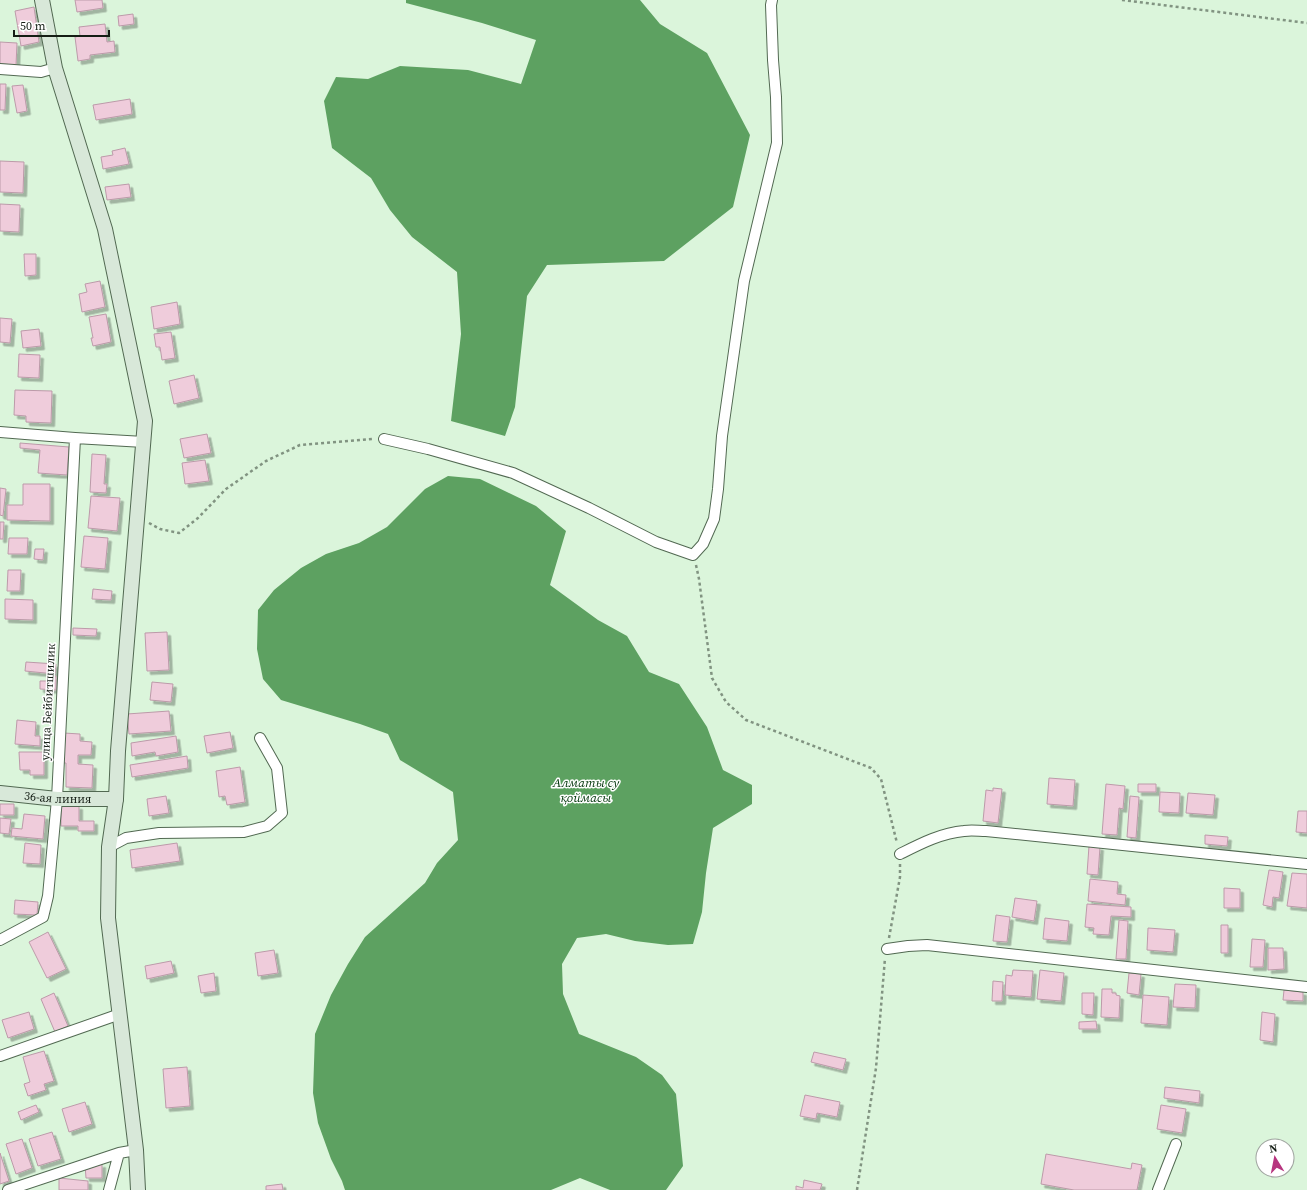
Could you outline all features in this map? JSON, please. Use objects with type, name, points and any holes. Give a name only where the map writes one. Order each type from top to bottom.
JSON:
[{"type":"street","points":[[42,0],[55,68],[105,229],[145,421],[118,751],[116,798],[109,847],[108,918],[136,1150],[138,1190]]},
{"type":"street","points":[[384,438],[513,473],[589,508],[656,542],[693,555],[703,544],[714,519],[722,436],[744,281],[777,142],[772,0]]},
{"type":"street","points":[[0,69],[41,72],[55,68]]},
{"type":"street","points":[[0,432],[144,442]]},
{"type":"street","name":"улица Бейбитшилик","points":[[0,940],[43,917],[48,896],[57,798],[75,438]]},
{"type":"street","points":[[109,847],[126,838],[159,833],[244,832],[267,826],[282,813],[277,768],[260,738]]},
{"type":"street","name":"36-ая линия","points":[[0,793],[57,798],[116,798]]},
{"type":"street","points":[[900,854],[920,843],[941,836],[964,831],[986,831],[1307,864]]},
{"type":"street","points":[[886,949],[927,945],[1307,987]]},
{"type":"street","points":[[0,1056],[120,1014]]},
{"type":"street","points":[[1158,1190],[1176,1144]]},
{"type":"street","points":[[8,1190],[119,1152],[136,1150]]},
{"type":"street","points":[[109,1190],[119,1152]]},
{"type":"path","points":[[1122,0],[1307,23]]},
{"type":"path","points":[[138,516],[160,529],[179,533],[198,518],[226,489],[266,461],[300,444],[384,438]]},
{"type":"path","points":[[699,579],[712,678],[726,702],[746,720],[871,768],[881,779],[883,785],[900,854],[900,877],[886,949],[876,1068],[857,1190]]},
{"type":"water","points":[[406,0],[640,0],[660,24],[707,53],[750,135],[733,207],[664,261],[547,265],[527,296],[515,407],[505,436],[451,421],[461,334],[457,272],[412,237],[390,210],[371,178],[332,148],[324,101],[336,77],[368,79],[400,66],[468,70],[521,84],[536,40],[482,23],[406,3]]},
{"type":"water","name":"Алматы су қоймасы","points":[[448,476],[480,479],[536,506],[566,531],[550,585],[598,620],[627,636],[649,672],[679,684],[707,727],[723,770],[752,785],[752,804],[713,828],[702,912],[693,944],[668,945],[635,941],[606,934],[577,938],[562,964],[563,994],[579,1034],[636,1057],[662,1075],[676,1094],[683,1166],[666,1190],[610,1190],[580,1178],[551,1190],[345,1190],[331,1159],[318,1123],[313,1093],[315,1034],[331,995],[365,937],[425,883],[437,863],[458,840],[453,792],[400,760],[388,734],[281,700],[263,679],[257,649],[258,610],[274,590],[301,568],[326,554],[359,543],[387,527],[425,489]]},
{"type":"building","points":[[75,0],[102,0],[103,8],[77,12]]},
{"type":"building","points":[[34,7],[39,42],[21,46],[15,11]]},
{"type":"building","points":[[133,14],[134,24],[119,26],[118,16]]},
{"type":"building","points":[[105,24],[107,42],[114,41],[115,52],[90,55],[90,59],[78,61],[75,37],[80,36],[79,27]]},
{"type":"building","points":[[0,42],[17,43],[16,65],[0,64]]},
{"type":"building","points":[[0,84],[6,84],[5,110],[0,110]]},
{"type":"building","points":[[23,85],[27,111],[17,113],[12,86]]},
{"type":"building","points":[[130,99],[132,114],[96,120],[93,105]]},
{"type":"building","points":[[125,148],[129,164],[103,169],[101,157],[113,155],[112,151]]},
{"type":"building","points":[[0,161],[24,162],[23,193],[0,192]]},
{"type":"building","points":[[129,184],[131,197],[107,200],[105,187]]},
{"type":"building","points":[[0,204],[20,205],[19,232],[0,231]]},
{"type":"building","points":[[24,254],[36,254],[36,275],[25,276]]},
{"type":"building","points":[[100,281],[105,307],[82,312],[79,294],[87,292],[85,284]]},
{"type":"building","points":[[177,302],[180,324],[154,329],[151,307]]},
{"type":"building","points":[[106,314],[111,342],[93,346],[89,317]]},
{"type":"building","points":[[0,318],[12,319],[10,343],[0,342]]},
{"type":"building","points":[[39,329],[41,346],[23,348],[21,331]]},
{"type":"building","points":[[171,332],[175,358],[162,360],[160,347],[156,347],[154,334]]},
{"type":"building","points":[[19,354],[40,355],[39,378],[18,377]]},
{"type":"building","points":[[194,375],[199,398],[174,404],[169,381]]},
{"type":"building","points":[[15,390],[52,391],[51,423],[26,422],[26,416],[14,415]]},
{"type":"building","points":[[207,434],[211,453],[184,458],[180,439]]},
{"type":"building","points":[[20,443],[69,447],[67,475],[38,473],[40,450],[20,448]]},
{"type":"building","points":[[92,454],[106,455],[104,484],[107,484],[106,493],[90,492]]},
{"type":"building","points":[[205,460],[209,481],[185,484],[182,463]]},
{"type":"building","points":[[23,484],[50,484],[50,521],[7,520],[7,505],[23,505]]},
{"type":"building","points":[[0,488],[6,489],[3,516],[0,515]]},
{"type":"building","points":[[91,496],[120,498],[117,531],[88,528]]},
{"type":"building","points":[[0,522],[4,522],[3,539],[0,539]]},
{"type":"building","points":[[84,536],[108,538],[105,569],[81,567]]},
{"type":"building","points":[[9,538],[28,538],[27,554],[8,554]]},
{"type":"building","points":[[35,549],[44,549],[43,560],[34,559]]},
{"type":"building","points":[[8,570],[21,570],[20,591],[7,591]]},
{"type":"building","points":[[93,589],[112,591],[111,600],[92,599]]},
{"type":"building","points":[[5,599],[33,600],[33,620],[5,619]]},
{"type":"building","points":[[73,628],[97,629],[96,636],[73,635]]},
{"type":"building","points":[[167,632],[169,670],[147,671],[145,633]]},
{"type":"building","points":[[26,662],[56,664],[55,674],[25,671]]},
{"type":"building","points":[[47,676],[56,676],[56,690],[40,689],[40,681],[47,681]]},
{"type":"building","points":[[152,682],[173,684],[171,702],[150,700]]},
{"type":"building","points":[[169,711],[171,731],[129,734],[127,714]]},
{"type":"building","points":[[17,720],[36,722],[35,736],[40,736],[40,746],[15,744]]},
{"type":"building","points":[[230,732],[233,748],[207,753],[204,736]]},
{"type":"building","points":[[64,733],[80,734],[80,741],[92,742],[91,755],[78,755],[78,764],[93,765],[92,788],[66,787],[66,763],[63,763]]},
{"type":"building","points":[[176,736],[178,752],[156,756],[155,752],[132,756],[131,743]]},
{"type":"building","points":[[19,752],[44,752],[44,775],[30,775],[30,770],[20,770]]},
{"type":"building","points":[[187,756],[188,768],[132,777],[130,765]]},
{"type":"building","points":[[240,767],[245,802],[227,805],[225,796],[219,797],[216,771]]},
{"type":"building","points":[[1049,778],[1075,780],[1073,806],[1047,804]]},
{"type":"building","points":[[1106,784],[1125,786],[1123,809],[1119,808],[1117,835],[1102,834]]},
{"type":"building","points":[[1138,784],[1156,784],[1156,792],[1138,792]]},
{"type":"building","points":[[993,788],[1002,789],[998,823],[983,821],[986,790],[993,791]]},
{"type":"building","points":[[1160,792],[1180,793],[1179,813],[1159,812]]},
{"type":"building","points":[[1188,793],[1215,795],[1213,815],[1186,813]]},
{"type":"building","points":[[166,796],[169,813],[149,816],[147,799]]},
{"type":"building","points":[[1130,796],[1139,797],[1136,838],[1127,837]]},
{"type":"building","points":[[0,804],[14,804],[14,815],[0,815]]},
{"type":"building","points":[[61,806],[79,806],[79,821],[94,821],[94,831],[78,831],[78,826],[61,826]]},
{"type":"building","points":[[1298,811],[1307,811],[1307,833],[1296,832]]},
{"type":"building","points":[[24,814],[45,816],[43,839],[11,836],[12,828],[22,829]]},
{"type":"building","points":[[0,818],[11,819],[9,834],[0,833]]},
{"type":"building","points":[[1205,835],[1228,837],[1227,846],[1205,844]]},
{"type":"building","points":[[25,843],[41,845],[40,864],[23,863]]},
{"type":"building","points":[[177,843],[180,861],[132,868],[130,850]]},
{"type":"building","points":[[1089,846],[1100,847],[1098,875],[1087,874]]},
{"type":"building","points":[[1269,870],[1283,872],[1279,898],[1273,897],[1272,907],[1263,905]]},
{"type":"building","points":[[1292,873],[1307,874],[1307,908],[1287,906]]},
{"type":"building","points":[[1090,879],[1118,882],[1117,894],[1126,895],[1125,905],[1088,901]]},
{"type":"building","points":[[1224,888],[1240,889],[1240,908],[1224,908]]},
{"type":"building","points":[[1015,898],[1037,901],[1034,921],[1012,917]]},
{"type":"building","points":[[15,900],[38,902],[37,915],[14,914]]},
{"type":"building","points":[[1087,904],[1131,907],[1131,917],[1111,916],[1109,935],[1093,934],[1094,928],[1085,927]]},
{"type":"building","points":[[996,915],[1010,917],[1007,942],[993,941]]},
{"type":"building","points":[[1045,918],[1069,921],[1067,941],[1043,939]]},
{"type":"building","points":[[1119,920],[1128,921],[1126,959],[1116,959]]},
{"type":"building","points":[[1221,925],[1228,925],[1228,953],[1221,953]]},
{"type":"building","points":[[1148,928],[1175,930],[1173,952],[1147,950]]},
{"type":"building","points":[[48,932],[66,969],[47,978],[29,942]]},
{"type":"building","points":[[1252,939],[1265,940],[1263,967],[1250,967]]},
{"type":"building","points":[[1268,948],[1283,948],[1284,969],[1268,970]]},
{"type":"building","points":[[274,950],[278,973],[258,976],[255,953]]},
{"type":"building","points":[[171,961],[174,973],[147,979],[145,966]]},
{"type":"building","points":[[1013,970],[1033,971],[1031,997],[1005,995],[1006,975],[1012,976]]},
{"type":"building","points":[[1040,970],[1064,973],[1061,1001],[1037,999]]},
{"type":"building","points":[[214,973],[216,991],[201,993],[198,976]]},
{"type":"building","points":[[1129,973],[1141,974],[1139,995],[1127,993]]},
{"type":"building","points":[[993,981],[1003,982],[1002,1001],[992,1001]]},
{"type":"building","points":[[1175,984],[1196,985],[1195,1008],[1173,1007]]},
{"type":"building","points":[[1102,989],[1112,989],[1112,993],[1116,993],[1116,995],[1120,996],[1119,1018],[1101,1017]]},
{"type":"building","points":[[1284,990],[1303,992],[1303,1001],[1283,1000]]},
{"type":"building","points":[[54,993],[68,1026],[55,1032],[41,999]]},
{"type":"building","points":[[1082,993],[1094,993],[1093,1015],[1082,1014]]},
{"type":"building","points":[[1143,995],[1169,997],[1167,1025],[1141,1023]]},
{"type":"building","points":[[29,1012],[34,1029],[8,1038],[2,1020]]},
{"type":"building","points":[[1262,1012],[1275,1014],[1273,1042],[1260,1040]]},
{"type":"building","points":[[1096,1021],[1097,1029],[1079,1029],[1079,1022]]},
{"type":"building","points":[[44,1051],[54,1081],[44,1084],[46,1090],[28,1096],[24,1084],[30,1082],[23,1057]]},
{"type":"building","points":[[814,1052],[846,1059],[843,1070],[811,1062]]},
{"type":"building","points":[[187,1067],[190,1106],[166,1108],[163,1069]]},
{"type":"building","points":[[1165,1087],[1200,1091],[1199,1103],[1164,1098]]},
{"type":"building","points":[[805,1095],[840,1102],[837,1117],[817,1113],[816,1119],[800,1116]]},
{"type":"building","points":[[85,1102],[92,1124],[69,1132],[62,1109]]},
{"type":"building","points":[[36,1105],[39,1112],[21,1120],[18,1112]]},
{"type":"building","points":[[1161,1105],[1186,1109],[1182,1133],[1157,1129]]},
{"type":"building","points":[[52,1132],[61,1159],[38,1166],[29,1139]]},
{"type":"building","points":[[22,1139],[32,1168],[16,1174],[6,1144]]},
{"type":"building","points":[[0,1153],[9,1181],[0,1184]]},
{"type":"building","points":[[1046,1154],[1131,1169],[1132,1163],[1142,1165],[1137,1190],[1074,1190],[1041,1184]]},
{"type":"building","points":[[102,1164],[102,1178],[86,1178],[85,1165]]},
{"type":"building","points":[[59,1178],[88,1181],[88,1190],[59,1190]]},
{"type":"building","points":[[804,1180],[822,1184],[820,1190],[796,1190],[796,1186],[803,1188]]},
{"type":"building","points":[[282,1184],[283,1190],[266,1190],[266,1186]]}]
